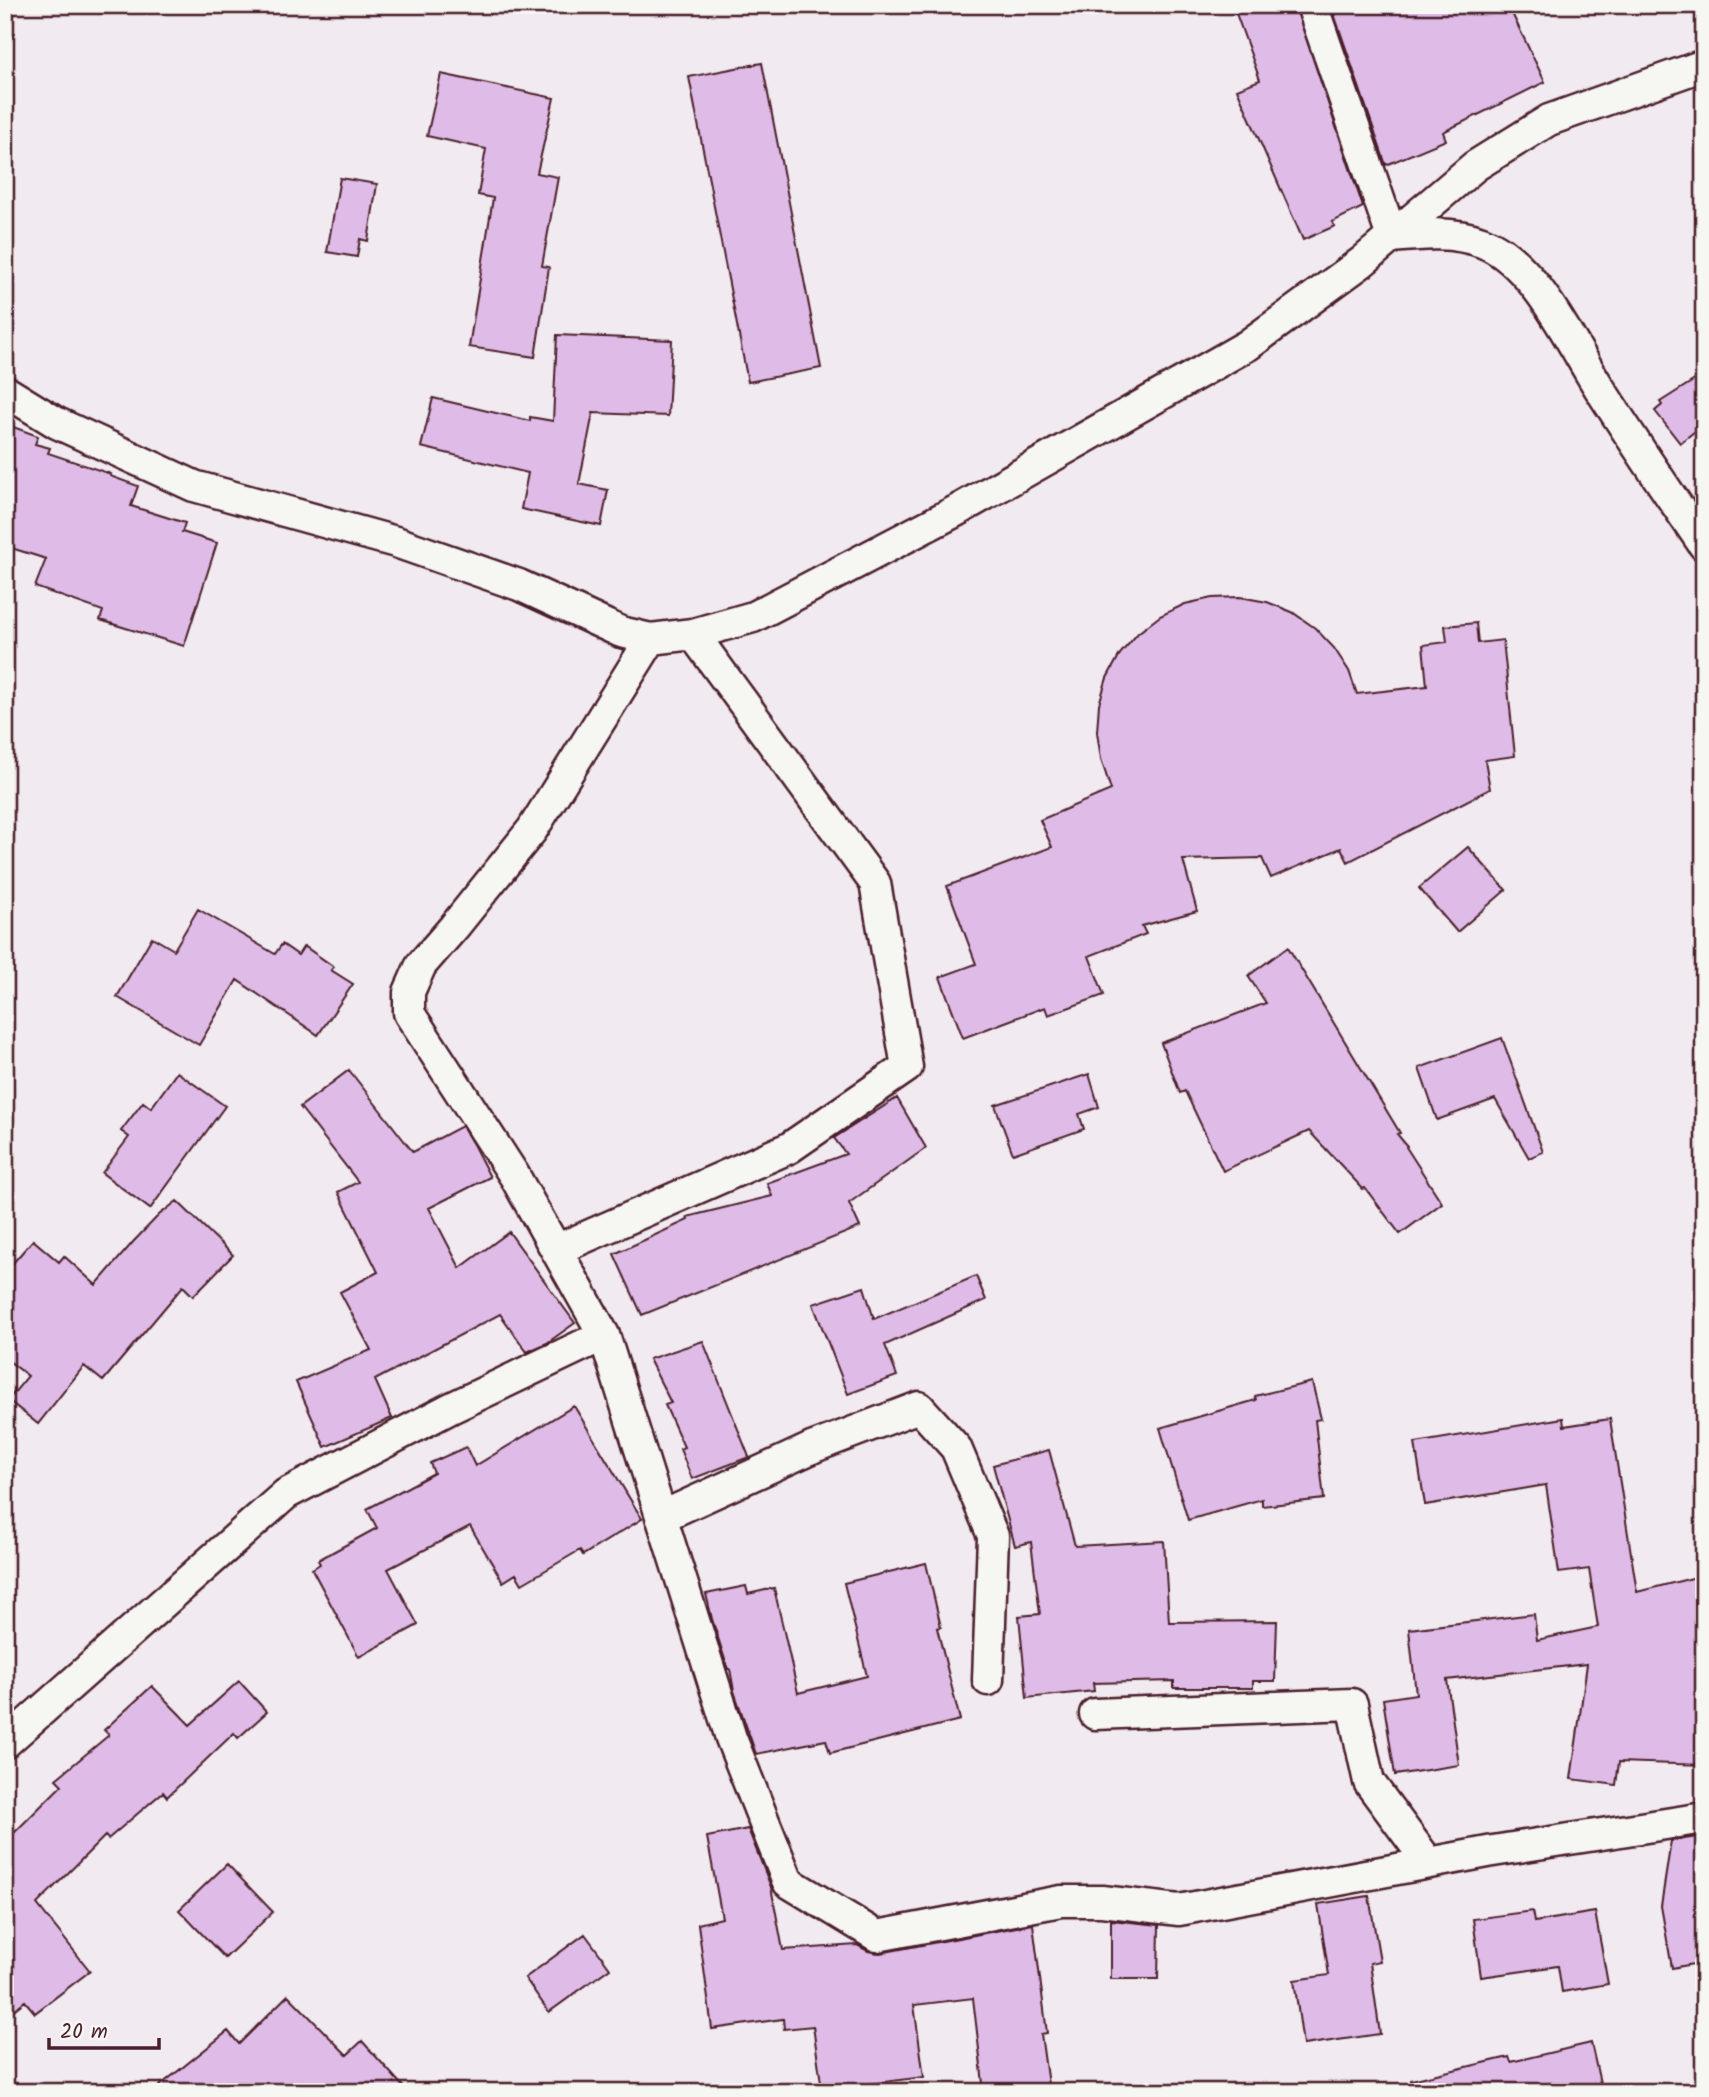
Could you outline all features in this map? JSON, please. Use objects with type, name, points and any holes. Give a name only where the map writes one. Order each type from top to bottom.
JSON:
[{"type":"street","points":[[1312,5],[1392,237]]},
{"type":"street","points":[[5,391],[57,423],[194,486],[396,542],[519,585],[621,632],[651,639],[693,634],[753,617],[993,491],[1248,345],[1362,262],[1475,166],[1549,120],[1704,65]]},
{"type":"street","points":[[1392,237],[1450,234],[1483,242],[1512,260],[1544,298],[1704,545]]},
{"type":"street","points":[[556,1250],[789,1148],[907,1067],[874,883],[693,634]]},
{"type":"street","points":[[651,639],[532,830],[421,965],[409,992],[409,1013],[513,1175],[604,1335],[731,1738],[788,1882],[877,1936],[1061,1901],[1102,1901],[1179,1910],[1428,1862],[1704,1818]]},
{"type":"street","points":[[5,1742],[285,1494],[451,1408],[604,1335]]},
{"type":"street","points":[[662,1517],[814,1447],[919,1407],[956,1448],[993,1536],[988,1680]]},
{"type":"street","points":[[1095,1714],[1352,1704],[1369,1782],[1428,1862]]},
{"type":"building","points":[[1233,5],[1295,5],[1363,207],[1332,222],[1335,226],[1303,240],[1237,89],[1260,80]]},
{"type":"building","points":[[1331,5],[1508,5],[1545,82],[1443,132],[1446,140],[1386,165]]},
{"type":"building","points":[[762,63],[821,368],[748,382],[689,77]]},
{"type":"building","points":[[441,74],[554,98],[537,173],[558,177],[542,266],[549,267],[535,357],[469,347],[493,198],[478,195],[486,149],[427,136]]},
{"type":"building","points":[[340,178],[377,184],[368,241],[360,239],[357,257],[327,252]]},
{"type":"building","points":[[557,335],[672,340],[668,416],[593,413],[579,484],[608,490],[601,526],[521,509],[528,473],[421,447],[433,398],[530,421],[530,417],[553,421]]},
{"type":"building","points":[[1704,374],[1704,424],[1680,443],[1655,411],[1662,405],[1660,402]]},
{"type":"building","points":[[5,424],[38,436],[35,444],[50,448],[48,453],[138,486],[131,506],[185,523],[182,532],[217,543],[184,646],[100,620],[103,611],[35,587],[46,559],[5,546]]},
{"type":"building","points":[[1240,597],[1267,602],[1292,612],[1315,628],[1334,648],[1349,671],[1357,694],[1427,686],[1423,645],[1447,642],[1445,626],[1476,623],[1478,643],[1503,640],[1515,756],[1485,760],[1490,789],[1348,862],[1341,848],[1271,878],[1262,858],[1183,860],[1197,911],[1142,926],[1146,934],[1089,956],[1104,995],[1048,1015],[1045,1007],[963,1038],[940,977],[976,964],[947,886],[1052,847],[1040,820],[1111,790],[1101,759],[1097,732],[1099,704],[1107,678],[1120,654],[1138,633],[1160,616],[1185,604],[1212,598]]},
{"type":"building","points":[[1468,847],[1506,890],[1457,932],[1419,888]]},
{"type":"building","points":[[198,909],[275,954],[282,944],[298,955],[304,946],[334,967],[331,970],[353,984],[318,1035],[237,980],[199,1045],[117,997],[152,937],[174,950]]},
{"type":"building","points":[[1288,947],[1400,1133],[1397,1134],[1442,1203],[1400,1234],[1365,1188],[1363,1189],[1309,1131],[1223,1171],[1185,1091],[1180,1093],[1161,1043],[1266,1003],[1248,976]]},
{"type":"building","points":[[1502,1038],[1543,1152],[1529,1158],[1495,1099],[1437,1120],[1419,1068]]},
{"type":"building","points":[[349,1070],[413,1152],[462,1126],[474,1146],[490,1177],[429,1208],[460,1268],[509,1232],[575,1323],[547,1343],[527,1352],[500,1314],[375,1380],[392,1418],[325,1447],[296,1382],[371,1350],[340,1292],[378,1272],[338,1192],[358,1182],[300,1107]]},
{"type":"building","points":[[177,1072],[225,1106],[150,1209],[102,1173],[129,1137],[121,1131],[143,1102],[151,1108]]},
{"type":"building","points":[[1089,1074],[1099,1107],[1079,1114],[1084,1129],[1013,1154],[995,1105]]},
{"type":"building","points":[[897,1098],[926,1148],[849,1203],[860,1227],[642,1315],[614,1254],[688,1220],[687,1217],[772,1196],[767,1183],[846,1154],[834,1138]]},
{"type":"building","points":[[177,1201],[233,1255],[193,1296],[183,1286],[103,1381],[84,1366],[38,1424],[8,1400],[28,1376],[5,1358],[5,1272],[33,1240],[59,1262],[64,1256],[96,1285],[159,1215]]},
{"type":"building","points":[[976,1276],[986,1300],[885,1345],[897,1376],[848,1394],[813,1304],[864,1287],[874,1319]]},
{"type":"building","points":[[703,1341],[749,1457],[692,1479],[680,1449],[684,1447],[665,1405],[671,1403],[649,1359]]},
{"type":"building","points":[[1312,1382],[1321,1419],[1315,1420],[1324,1499],[1262,1506],[1262,1499],[1188,1520],[1160,1428],[1256,1400],[1255,1396]]},
{"type":"building","points":[[574,1406],[642,1519],[583,1555],[580,1550],[522,1584],[516,1574],[503,1582],[470,1526],[388,1569],[418,1625],[359,1657],[312,1569],[320,1564],[318,1560],[377,1528],[367,1509],[434,1473],[430,1463],[466,1447],[475,1466]]},
{"type":"building","points":[[1563,1418],[1564,1426],[1610,1419],[1637,1592],[1704,1575],[1704,1765],[1619,1762],[1616,1785],[1571,1779],[1587,1664],[1447,1680],[1459,1765],[1395,1775],[1383,1699],[1416,1694],[1409,1629],[1534,1614],[1537,1640],[1598,1627],[1589,1569],[1559,1573],[1546,1485],[1425,1505],[1415,1443]]},
{"type":"building","points":[[1049,1450],[1075,1546],[1164,1541],[1169,1622],[1277,1621],[1275,1681],[1253,1681],[1253,1688],[1174,1688],[1174,1681],[1093,1683],[1094,1691],[1027,1698],[1019,1616],[1040,1614],[1031,1542],[1015,1546],[993,1465]]},
{"type":"building","points":[[926,1563],[941,1627],[937,1628],[960,1720],[830,1753],[826,1740],[756,1754],[734,1691],[730,1669],[706,1594],[746,1586],[748,1594],[774,1588],[798,1693],[867,1676],[844,1583]]},
{"type":"building","points":[[239,1681],[267,1712],[238,1738],[234,1733],[167,1797],[163,1792],[108,1839],[105,1836],[37,1904],[90,1971],[35,2013],[25,2001],[5,2017],[5,1842],[62,1785],[56,1779],[109,1735],[104,1730],[152,1686],[190,1725]]},
{"type":"building","points":[[748,1829],[771,1887],[783,1950],[857,1945],[880,1953],[1033,1924],[1047,2033],[1041,2034],[1049,2092],[984,2092],[973,1998],[914,2005],[924,2077],[822,2090],[813,2026],[784,2029],[783,2019],[712,2029],[698,1924],[722,1918],[707,1837]]},
{"type":"building","points":[[1704,1836],[1704,1962],[1672,1968],[1661,1906],[1671,1841]]},
{"type":"building","points":[[227,1864],[273,1912],[225,1958],[179,1910]]},
{"type":"building","points":[[1369,1896],[1380,1961],[1370,1963],[1380,2034],[1303,2045],[1294,1980],[1329,1975],[1318,1904]]},
{"type":"building","points":[[1532,1911],[1534,1922],[1595,1912],[1608,1984],[1562,1992],[1558,1966],[1481,1977],[1473,1919]]},
{"type":"building","points":[[1111,1920],[1159,1925],[1158,1979],[1111,1979]]},
{"type":"building","points":[[585,1934],[610,1968],[549,2012],[525,1978]]},
{"type":"building","points":[[288,1995],[347,2055],[362,2041],[408,2092],[152,2092],[228,2031],[239,2044]]},
{"type":"building","points":[[1591,2043],[1602,2092],[1412,2092],[1411,2080],[1509,2057],[1511,2062]]}]
